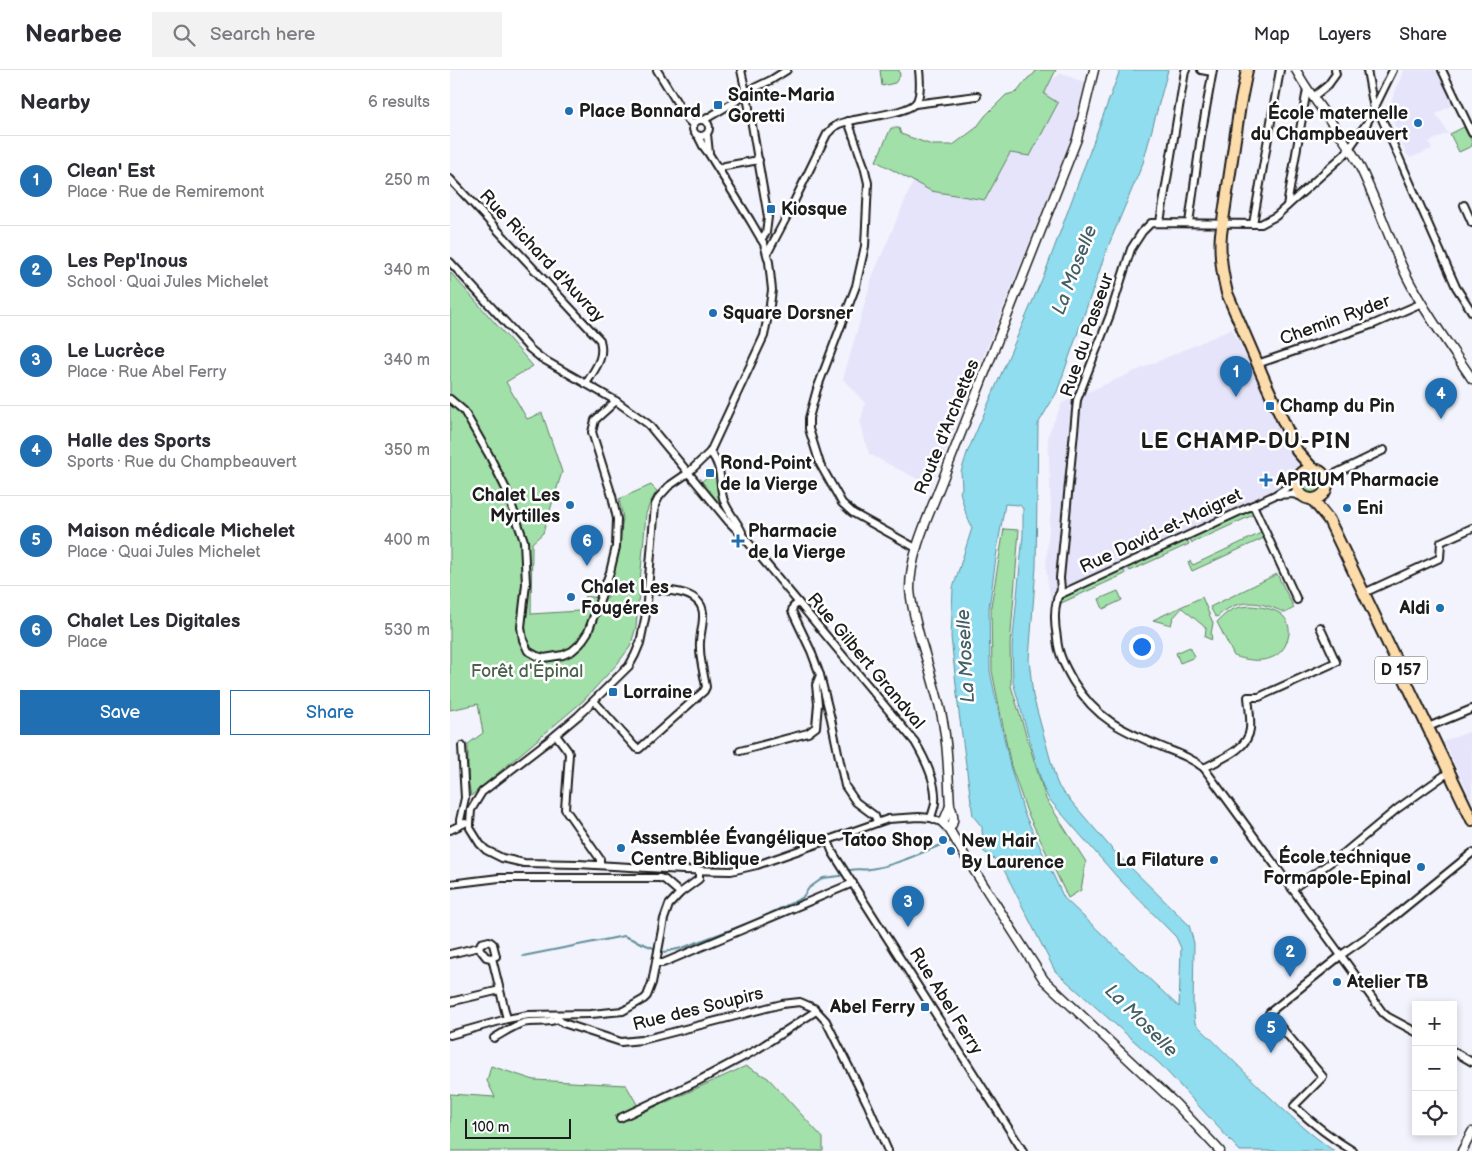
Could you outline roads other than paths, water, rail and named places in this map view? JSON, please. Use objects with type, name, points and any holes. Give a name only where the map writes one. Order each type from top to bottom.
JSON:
[{"type":"main road","points":[[1247,70],[1222,224],[1220,250],[1223,277],[1227,293],[1257,364],[1297,451],[1313,469]]},
{"type":"main road","points":[[1297,451],[1299,478],[1297,487],[1300,493],[1309,499],[1319,498],[1325,492],[1327,486],[1326,478],[1318,470],[1306,470],[1299,478]]},
{"type":"main road","name":"D 157","points":[[1325,492],[1329,520],[1472,820]]},
{"type":"main road","name":"D 157","points":[[1309,499],[1329,520]]},
{"type":"street","points":[[657,70],[687,119],[693,125],[694,132],[761,239],[767,254],[772,290],[764,336],[710,452],[688,473],[669,486],[659,497],[655,505],[645,622],[636,655],[629,666],[556,735],[482,792],[472,810],[470,828],[486,850],[502,858],[524,863],[731,871],[746,868],[828,841],[877,822],[905,817],[931,818],[943,823],[949,829],[1044,980],[1176,1104],[1220,1151]]},
{"type":"street","points":[[741,70],[768,217],[766,232],[761,239]]},
{"type":"street","points":[[693,125],[714,119],[715,114],[748,91],[787,70]]},
{"type":"street","points":[[767,254],[827,134],[833,127],[848,121],[908,109],[915,104],[919,94],[919,70]]},
{"type":"street","name":"Route d'Archettes","points":[[949,829],[952,825],[953,812],[950,806],[945,735],[940,706],[918,630],[910,590],[916,548],[1077,139],[1094,70]]},
{"type":"street","points":[[1186,70],[1160,222],[1261,224],[1270,220],[1349,149],[1368,123],[1393,70]]},
{"type":"street","points":[[1189,223],[1212,71],[1201,70]]},
{"type":"street","points":[[1253,224],[1280,70]]},
{"type":"street","points":[[1296,70],[1358,164],[1404,270],[1422,303],[1472,379]]},
{"type":"street","points":[[1313,97],[1328,85],[1336,74],[1335,70]]},
{"type":"street","points":[[1367,70],[1374,109],[1382,119],[1456,287],[1472,312]]},
{"type":"street","points":[[1442,70],[1472,133]]},
{"type":"street","points":[[1287,206],[1307,89]]},
{"type":"street","points":[[915,104],[977,96]]},
{"type":"street","points":[[681,108],[704,122],[710,128],[707,134],[709,154]]},
{"type":"street","points":[[848,121],[868,183],[865,246],[856,286],[808,418],[809,429],[820,464],[842,503],[853,513],[916,548]]},
{"type":"street","points":[[698,136],[707,134]]},
{"type":"street","points":[[718,169],[759,160]]},
{"type":"street","name":"Rue Richard d'Auvray","points":[[450,179],[600,340],[601,357],[586,384]]},
{"type":"street","points":[[1464,205],[1472,223]]},
{"type":"street","name":"Rue du Passeur","points":[[1160,222],[1150,223],[1131,249],[1112,307],[1077,400],[1060,578],[1061,590],[1057,600],[1057,638],[1060,656],[1065,668],[1080,693],[1099,714],[1120,728],[1189,758],[1204,768]]},
{"type":"street","name":"Rue Gilbert Grandval","points":[[450,262],[530,349],[541,358],[616,401],[648,424],[918,748],[926,764],[934,789],[935,803],[931,818]]},
{"type":"street","name":"Chemin Ryder","points":[[1257,364],[1374,324],[1422,303]]},
{"type":"street","points":[[450,398],[464,411],[489,454],[506,489],[524,541],[526,584],[521,627],[523,640],[528,651],[544,658],[562,655],[572,651],[580,644],[588,632],[610,572],[616,547],[617,519],[612,496],[592,432],[595,420],[616,401]]},
{"type":"street","points":[[1326,478],[1384,450]]},
{"type":"street","name":"Rue Gilbert Grandval","points":[[710,452],[719,464],[724,502],[743,536]]},
{"type":"street","name":"Rue David-et-Maigret","points":[[1060,595],[1275,495],[1299,478]]},
{"type":"street","name":"Rue David-et-Maigret","points":[[1275,495],[1293,494],[1309,499]]},
{"type":"street","points":[[1253,505],[1297,600]]},
{"type":"street","points":[[1364,593],[1440,558],[1442,542],[1472,528]]},
{"type":"street","points":[[594,701],[635,747],[639,749],[704,691],[706,687],[700,648],[704,615],[702,606],[695,598],[686,593],[648,589]]},
{"type":"street","points":[[798,602],[792,611],[820,675],[844,786],[856,802],[872,812],[877,822]]},
{"type":"street","points":[[1320,627],[1336,662],[1259,697],[1248,697],[1250,729],[1248,739],[1240,748],[1204,768],[1383,1013],[1412,1030]]},
{"type":"street","points":[[740,751],[808,733],[813,730],[816,727],[818,704],[816,685],[820,675]]},
{"type":"street","points":[[1428,726],[1472,709]]},
{"type":"street","points":[[556,735],[569,754],[565,809],[600,859],[600,865]]},
{"type":"street","points":[[461,824],[460,820],[465,798],[462,746]]},
{"type":"street","points":[[1292,889],[1344,853],[1398,809],[1449,772]]},
{"type":"street","name":"Route d'Archettes","points":[[943,823],[950,806]]},
{"type":"street","points":[[450,830],[461,824],[470,823]]},
{"type":"street","name":"Rue Abel Ferry","points":[[828,841],[833,853],[1023,1151]]},
{"type":"street","points":[[1353,1151],[1333,1139],[1294,1106],[1323,1077],[1269,1013],[1472,854]]},
{"type":"street","points":[[450,1035],[528,1015],[557,1017],[623,1011],[644,999],[652,983],[664,919],[669,905],[680,893],[699,879],[699,870]]},
{"type":"street","points":[[450,884],[499,878],[660,878],[680,893]]},
{"type":"street","points":[[656,963],[664,963],[853,883]]},
{"type":"street","points":[[450,954],[479,947],[481,943],[491,942],[496,953],[496,956],[492,958]]},
{"type":"street","points":[[479,947],[486,957],[492,958]]},
{"type":"street","points":[[492,958],[507,1019]]},
{"type":"street","points":[[450,1002],[500,990]]},
{"type":"street","name":"Rue des Soupirs","points":[[557,1017],[563,1023],[621,1042],[642,1040],[782,1004],[800,1002],[814,1008],[816,1011]]},
{"type":"street","points":[[620,1118],[698,1081],[756,1050],[816,1011],[826,1021],[857,1082],[888,1151]]},
{"type":"street","points":[[494,1038],[521,1024],[552,1022],[557,1017]]},
{"type":"street","points":[[1457,1054],[1472,1062]]},
{"type":"street","points":[[1462,1151],[1472,1132]]},
{"type":"water","name":"La Moselle","points":[[1120,70],[1168,70],[1143,163],[1107,249],[1057,392],[1038,424],[1036,567],[1029,659],[1033,696],[1059,787],[1112,849],[1189,925],[1194,943],[1193,1006],[1195,1023],[1279,1106],[1334,1151],[1240,1151],[1160,1064],[1055,971],[1001,864],[983,851],[982,827],[973,816],[951,637],[953,588],[972,528],[960,492],[962,488],[961,472],[967,453],[1046,270]],"holes":[[[1005,504],[1020,505],[1023,509],[1023,535],[1012,647],[1013,682],[1043,787],[1048,798],[1118,878],[1176,937],[1181,948],[1179,1007],[1064,898],[1024,813],[1010,766],[990,671],[989,608]]]},
{"type":"waterway","points":[[957,840],[963,838]]},
{"type":"waterway","points":[[848,871],[881,867],[952,841]]},
{"type":"waterway","points":[[661,951],[682,948],[754,921],[802,898],[809,888],[823,878],[843,874]]},
{"type":"waterway","points":[[523,956],[624,936],[656,949]]},
{"type":"place","name":"Sainte-Maria Goretti","points":[[718,105]]},
{"type":"place","name":"Place Bonnard","points":[[569,111]]},
{"type":"place","name":"École maternelle du Champbeauvert","points":[[1418,123]]},
{"type":"place","name":"Kiosque","points":[[771,209]]},
{"type":"place","name":"Square Dorsner","points":[[713,313]]},
{"type":"place","name":"Clean' Est","points":[[1236,397]]},
{"type":"place","name":"Champ du Pin","points":[[1270,406]]},
{"type":"place","name":"Halle des Sports","points":[[1441,419]]},
{"type":"place","name":"Rond-Point de la Vierge","points":[[710,473]]},
{"type":"place","name":"APRIUM Pharmacie","points":[[1266,480]]},
{"type":"place","name":"Chalet Les Myrtilles","points":[[570,505]]},
{"type":"place","name":"Eni","points":[[1347,508]]},
{"type":"place","name":"Pharmacie de la Vierge","points":[[738,541]]},
{"type":"place","name":"Chalet Les Digitales","points":[[587,566]]},
{"type":"place","name":"Chalet Les Fougéres","points":[[571,597]]},
{"type":"place","name":"Aldi","points":[[1440,608]]},
{"type":"place","name":"Lorraine","points":[[613,692]]},
{"type":"place","name":"Tatoo Shop","points":[[943,840]]},
{"type":"place","name":"Assemblée Évangélique Centre Biblique","points":[[621,848]]},
{"type":"place","name":"New Hair By Laurence","points":[[951,851]]},
{"type":"place","name":"La Filature","points":[[1214,860]]},
{"type":"place","name":"École technique Formapole-Epinal","points":[[1421,867]]},
{"type":"place","name":"Le Lucrèce","points":[[908,927]]},
{"type":"place","name":"Les Pep'Inous","points":[[1290,977]]},
{"type":"place","name":"Atelier TB","points":[[1337,982]]},
{"type":"place","name":"Abel Ferry","points":[[925,1007]]},
{"type":"place","name":"Maison médicale Michelet","points":[[1271,1053]]},
{"type":"district","name":"LE CHAMP-DU-PIN","points":[[1246,441]]},
{"type":"park label","name":"Forêt d'Épinal","points":[[527,671]]}]
